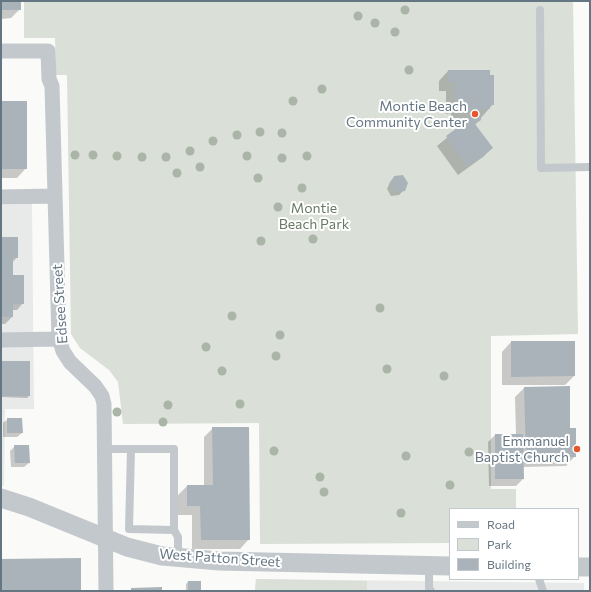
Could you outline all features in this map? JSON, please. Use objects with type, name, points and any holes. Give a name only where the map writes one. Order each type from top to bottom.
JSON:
[{"type":"street","name":"Edsee Street","points":[[1,51],[48,50],[49,79],[52,86],[59,339],[63,351],[70,362],[102,396],[105,413],[106,591]]},
{"type":"street","points":[[1,197],[55,196]]},
{"type":"street","points":[[1,340],[59,339]]},
{"type":"street","name":"West Patton Street","points":[[1,498],[29,507],[105,540],[146,552],[178,558],[449,566]]},
{"type":"street","points":[[579,567],[590,567]]},
{"type":"lane","points":[[540,10],[541,168],[590,167]]},
{"type":"lane","points":[[105,449],[174,449],[174,530],[178,537],[178,558]]},
{"type":"lane","points":[[131,449],[129,530],[174,530]]},
{"type":"lane","points":[[429,566],[429,588],[431,591]]},
{"type":"lane","points":[[539,580],[543,591]]},
{"type":"shaded area","points":[[32,204],[34,409],[5,409],[4,486],[1,486],[1,205]]},
{"type":"shaded area","points":[[256,579],[584,583],[584,591],[255,591]]},
{"type":"green space","name":"Montie Beach Park","points":[[24,1],[573,1],[578,334],[491,336],[491,489],[516,489],[516,508],[449,508],[449,543],[260,544],[259,423],[123,424],[118,382],[109,370],[80,348],[71,334],[67,75],[56,75],[55,38],[24,38]]},
{"type":"green space","points":[[256,579],[367,581],[367,591],[255,591]]},
{"type":"building","points":[[1,1],[21,1],[21,10],[1,10]]},
{"type":"building","name":"Montie Beach Community Center","points":[[448,70],[490,70],[490,75],[494,75],[494,105],[490,105],[490,109],[480,109],[481,120],[475,124],[493,148],[467,167],[446,136],[469,119],[469,109],[459,109],[459,105],[455,105],[455,82],[448,82]]},
{"type":"building","points":[[1,101],[27,101],[27,169],[1,169]]},
{"type":"building","points":[[403,175],[408,183],[405,191],[396,192],[391,184],[394,176]]},
{"type":"building","points":[[1,237],[18,237],[18,258],[13,258],[13,275],[24,275],[24,304],[13,304],[13,317],[1,317]]},
{"type":"building","points":[[511,341],[575,341],[575,376],[511,377]]},
{"type":"building","points":[[1,361],[30,361],[30,396],[1,396]]},
{"type":"building","points":[[570,386],[570,428],[576,428],[576,457],[526,458],[524,387]]},
{"type":"building","points":[[7,418],[22,418],[23,433],[7,433]]},
{"type":"building","points":[[212,427],[249,427],[250,540],[201,540],[200,506],[187,506],[187,485],[213,485]]},
{"type":"building","points":[[495,434],[523,434],[524,479],[495,479]]},
{"type":"building","points":[[14,445],[29,445],[30,463],[15,463]]},
{"type":"building","points":[[81,558],[81,591],[1,591],[1,559]]},
{"type":"building","points":[[188,581],[201,581],[201,591],[188,591]]},
{"type":"building","points":[[162,587],[162,591],[131,591],[131,588]]},
{"type":"place","name":"Montie Beach Community Center","points":[[475,114]]},
{"type":"place","name":"Emmanuel Baptist Church","points":[[577,449]]}]
